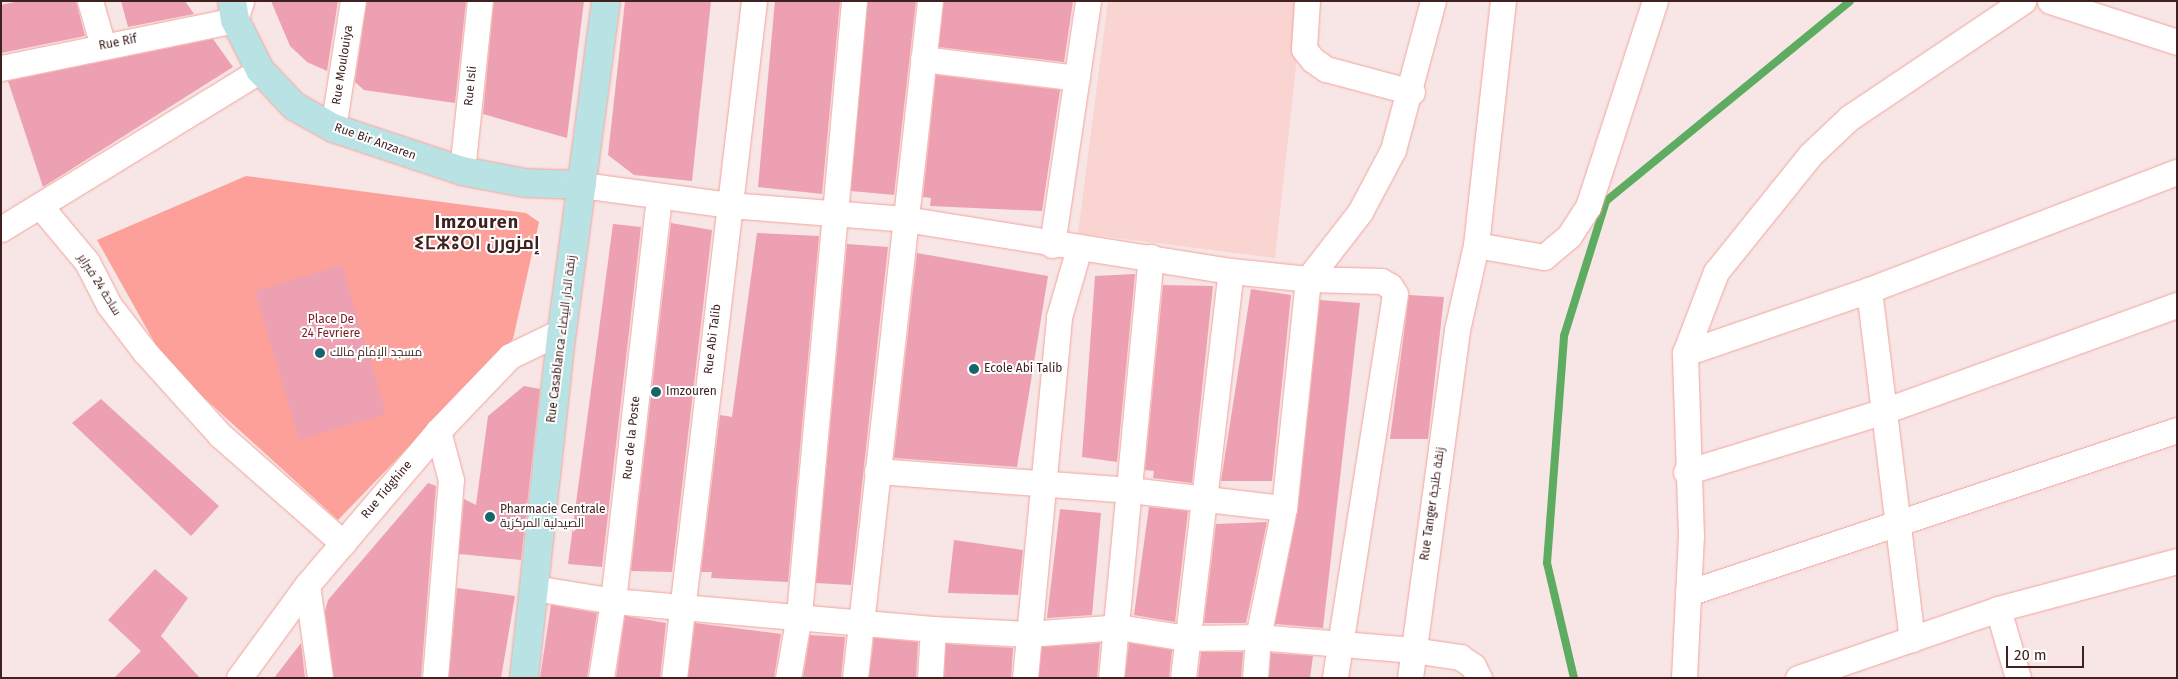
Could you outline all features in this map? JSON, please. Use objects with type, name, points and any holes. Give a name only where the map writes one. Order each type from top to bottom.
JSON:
[{"type":"main road","name":"Rue Casablanca زنقة الدار البيضاء","points":[[524,678],[562,331],[606,1]]},
{"type":"main road","name":"Rue Bir Anzaren","points":[[236,7],[260,70],[294,106],[333,128],[462,171],[525,183],[582,185]]},
{"type":"street","points":[[90,1],[103,46]]},
{"type":"street","name":"Rue Moulouiya","points":[[333,128],[353,1]]},
{"type":"street","name":"Rue Isli","points":[[462,171],[480,1]]},
{"type":"street","name":"Rue Abi Talib","points":[[674,678],[754,1]]},
{"type":"street","points":[[788,678],[799,615],[854,1]]},
{"type":"street","points":[[855,678],[922,59],[930,1]]},
{"type":"street","points":[[1052,246],[1088,1]]},
{"type":"street","points":[[1307,1],[1304,49],[1313,60],[1326,69],[1412,92]]},
{"type":"street","points":[[1255,678],[1258,637],[1284,508],[1308,279],[1360,212],[1393,150],[1412,92],[1433,1]]},
{"type":"street","name":"Rue Tanger زنقة طنجة","points":[[1410,678],[1457,330],[1476,245],[1503,1]]},
{"type":"street","points":[[1476,245],[1544,257],[1569,236],[1588,207],[1655,1]]},
{"type":"street","points":[[1684,678],[1691,536],[1686,472],[1685,353],[1716,272],[1810,155],[1850,118],[2023,1]]},
{"type":"street","points":[[2050,1],[2177,42]]},
{"type":"street","name":"Rue Rif","points":[[1,68],[103,46],[236,7]]},
{"type":"street","points":[[922,59],[1077,78]]},
{"type":"street","points":[[4,219],[40,207],[260,70]]},
{"type":"street","points":[[1685,353],[1869,290],[2177,172]]},
{"type":"street","points":[[582,185],[659,197],[729,205],[836,212],[905,219],[1052,246],[1079,248],[1231,270],[1308,279],[1381,281],[1395,294],[1334,678]]},
{"type":"street","name":"Rue de la Poste","points":[[601,678],[614,601],[659,197]]},
{"type":"street","name":"ساحة 24 فبراير","points":[[40,207],[87,262],[109,305],[145,352],[220,435],[343,543]]},
{"type":"street","points":[[1025,678],[1059,317],[1079,248]]},
{"type":"street","points":[[1112,678],[1151,258]]},
{"type":"street","points":[[1183,678],[1201,499],[1231,270]]},
{"type":"street","points":[[1869,290],[1884,411],[1895,524],[1912,639]]},
{"type":"street","points":[[1686,472],[1884,411],[2177,304]]},
{"type":"street","name":"Rue Tidghine","points":[[249,672],[307,585],[438,431],[510,356],[562,331]]},
{"type":"street","points":[[1688,593],[2177,430]]},
{"type":"street","points":[[435,678],[451,480],[438,431]]},
{"type":"street","points":[[877,472],[1130,490],[1284,508]]},
{"type":"street","points":[[1798,678],[1998,609],[2177,561]]},
{"type":"street","points":[[307,585],[320,678]]},
{"type":"street","points":[[534,588],[614,601],[683,604],[861,620],[933,629],[1028,634],[1118,627],[1187,638],[1258,637],[1413,650],[1460,657],[1473,666],[1479,678]]},
{"type":"street","points":[[1998,609],[2018,678]]},
{"type":"street","points":[[930,678],[933,629]]},
{"type":"shaded area","points":[[1108,1],[1303,1],[1275,258],[1078,233]]},
{"type":"green space","name":"Place De 24 Fevriere","points":[[246,176],[526,213],[539,222],[513,339],[338,520],[166,363],[97,240]]},
{"type":"building","points":[[19,1],[76,1],[85,36],[1,53],[1,5]]},
{"type":"building","points":[[121,1],[185,1],[194,14],[128,27]]},
{"type":"building","points":[[271,1],[338,1],[327,71],[307,62],[290,46]]},
{"type":"building","points":[[367,1],[466,1],[455,103],[364,90],[355,82]]},
{"type":"building","points":[[494,1],[584,1],[567,138],[483,114]]},
{"type":"building","points":[[625,1],[711,1],[692,181],[634,175],[608,155]]},
{"type":"building","points":[[775,1],[840,1],[822,194],[758,187]]},
{"type":"building","points":[[868,1],[916,1],[894,195],[851,191]]},
{"type":"building","points":[[944,1],[1073,1],[1064,62],[939,47]]},
{"type":"building","points":[[213,39],[233,67],[43,187],[8,81]]},
{"type":"building","points":[[936,75],[1060,90],[1042,211],[930,206],[931,198],[923,197]]},
{"type":"building","points":[[671,223],[712,230],[672,572],[631,571]]},
{"type":"building","points":[[613,224],[641,227],[602,567],[568,564]]},
{"type":"building","points":[[757,233],[819,236],[788,582],[711,578],[712,572],[701,572],[720,415],[732,417]]},
{"type":"building","points":[[847,244],[888,247],[851,585],[816,583]]},
{"type":"building","name":"Ecole Abi Talib","points":[[917,253],[1048,276],[1017,467],[894,458]]},
{"type":"building","name":"مسجد الإمام مالك","points":[[342,265],[386,414],[299,440],[255,291]]},
{"type":"building","points":[[1135,274],[1117,462],[1082,457],[1095,276]]},
{"type":"building","points":[[1163,285],[1213,286],[1192,483],[1153,478],[1154,471],[1145,470]]},
{"type":"building","points":[[1251,289],[1291,295],[1272,481],[1221,481]]},
{"type":"building","points":[[1409,295],[1444,297],[1428,439],[1390,439]]},
{"type":"building","points":[[1320,300],[1360,303],[1323,628],[1275,624],[1298,510]]},
{"type":"building","points":[[524,386],[540,389],[521,560],[459,554],[464,499],[476,505],[488,416]]},
{"type":"building","points":[[101,399],[219,506],[191,536],[72,423]]},
{"type":"building","points":[[428,483],[436,486],[421,678],[334,678],[325,611],[328,600]]},
{"type":"building","points":[[1149,507],[1188,511],[1175,622],[1134,615]]},
{"type":"building","points":[[1060,509],[1101,513],[1092,615],[1047,618]]},
{"type":"building","points":[[1267,522],[1246,623],[1204,623],[1216,524]]},
{"type":"building","points":[[954,540],[1023,550],[1018,595],[948,593]]},
{"type":"building","points":[[155,569],[188,598],[161,636],[200,678],[114,678],[141,651],[108,620]]},
{"type":"building","points":[[457,588],[515,596],[501,678],[449,678]]},
{"type":"building","points":[[551,605],[597,613],[587,678],[540,678]]},
{"type":"building","points":[[625,616],[666,623],[660,678],[616,678]]},
{"type":"building","points":[[695,623],[781,634],[774,678],[688,678]]},
{"type":"building","points":[[810,635],[845,637],[841,678],[803,678]]},
{"type":"building","points":[[874,638],[918,642],[916,678],[869,678]]},
{"type":"building","points":[[301,643],[305,678],[274,678]]},
{"type":"building","points":[[1100,643],[1097,678],[1039,678],[1042,647]]},
{"type":"building","points":[[1129,643],[1172,650],[1169,678],[1125,678]]},
{"type":"building","points":[[946,644],[1013,648],[1011,678],[944,678]]},
{"type":"building","points":[[1201,652],[1243,652],[1241,678],[1198,678]]},
{"type":"building","points":[[1271,653],[1313,656],[1310,678],[1269,678]]},
{"type":"waterway","points":[[1574,678],[1547,563],[1564,336],[1606,201],[1850,1]]},
{"type":"place","name":"مسجد الإمام مالك","points":[[320,353]]},
{"type":"place","name":"Ecole Abi Talib","points":[[974,369]]},
{"type":"place","name":"Imzouren","points":[[656,392]]},
{"type":"place","name":"Pharmacie Centrale الصيدلية المركزية","points":[[490,517]]},
{"type":"district","name":"Imzouren ⵉⵎⵣⵓⵔⵏ إمزورن","points":[[477,233]]}]
